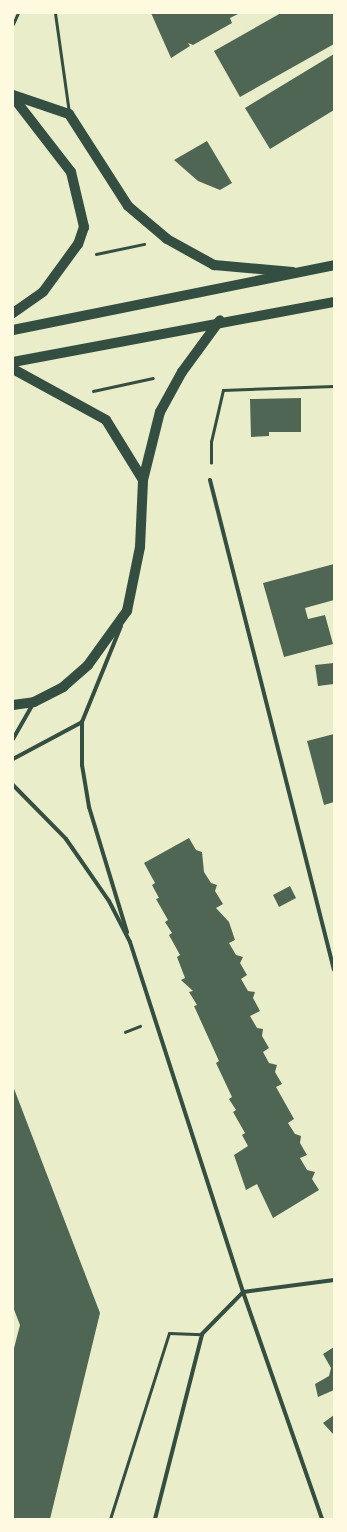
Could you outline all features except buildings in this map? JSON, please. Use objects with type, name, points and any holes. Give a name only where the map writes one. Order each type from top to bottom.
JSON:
[{"type":"main road","points":[[13,96],[69,114],[128,206],[167,239],[214,265],[293,272]]},
{"type":"main road","points":[[13,96],[71,172],[84,227],[78,244],[43,292],[13,314]]},
{"type":"main road","points":[[13,330],[293,272],[334,265]]},
{"type":"main road","points":[[13,362],[220,320],[334,302]]},
{"type":"main road","points":[[13,705],[34,702],[63,687],[88,665],[127,611],[140,547],[143,480],[160,412],[182,372],[220,320]]},
{"type":"main road","points":[[13,369],[106,420],[143,480]]},
{"type":"street","points":[[210,480],[334,970]]},
{"type":"street","points":[[127,611],[82,722],[82,765],[89,807],[130,942],[243,1292],[322,1519]]},
{"type":"street","points":[[13,739],[34,702]]},
{"type":"street","points":[[13,759],[82,722]]},
{"type":"street","points":[[13,785],[66,839],[109,901],[130,942]]},
{"type":"street","points":[[155,1519],[202,1334],[243,1292],[334,1280]]},
{"type":"lane","points":[[13,24],[18,13]]},
{"type":"lane","points":[[55,13],[69,114]]},
{"type":"lane","points":[[110,1519],[169,1333],[202,1334]]},
{"type":"path","points":[[88,255],[146,243]]},
{"type":"path","points":[[88,392],[153,378]]},
{"type":"path","points":[[210,480],[211,442],[222,390],[334,386]]}]
